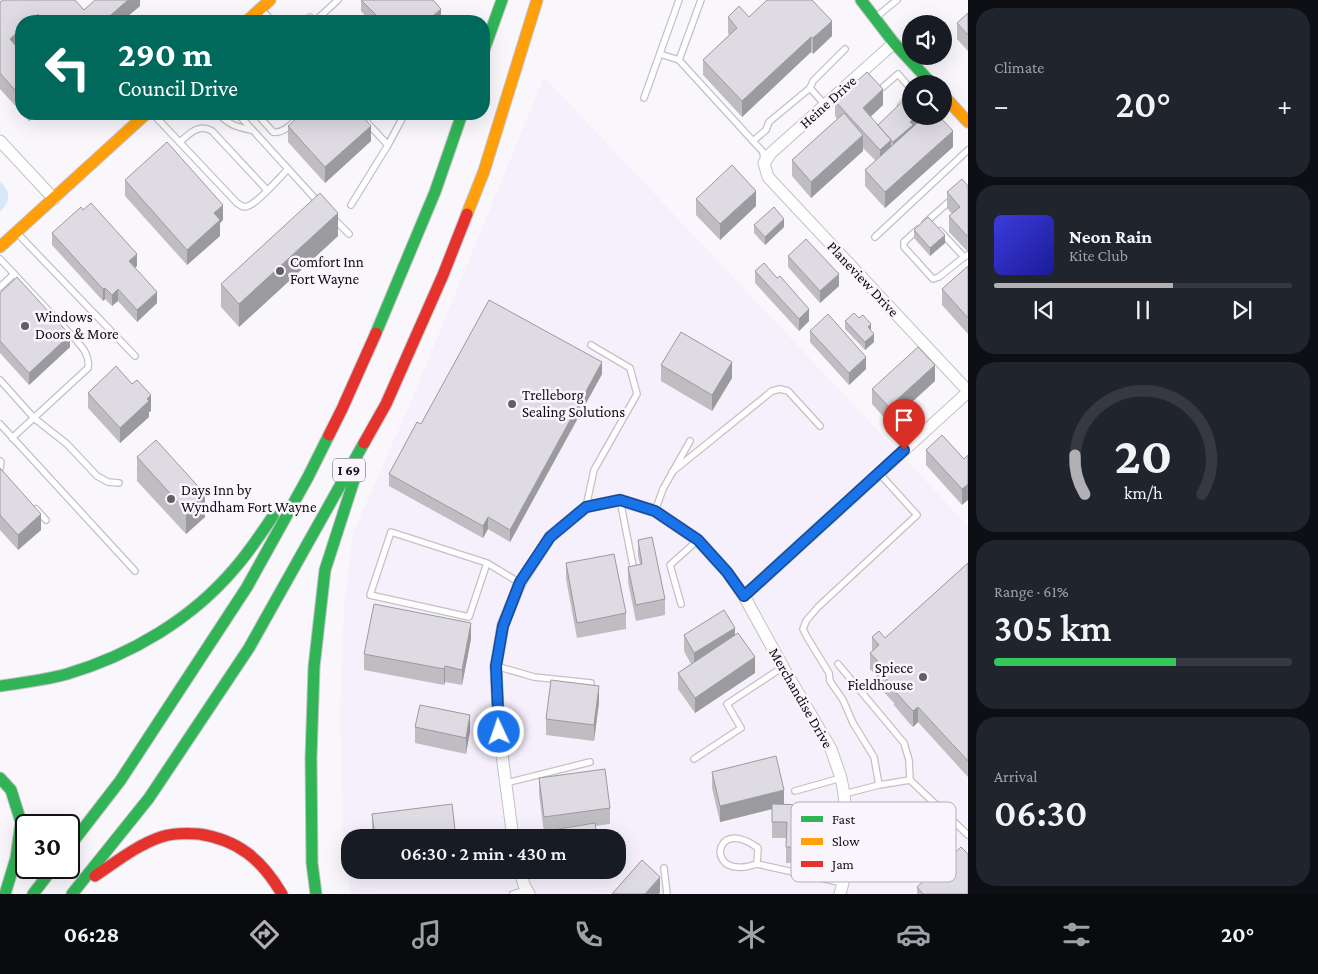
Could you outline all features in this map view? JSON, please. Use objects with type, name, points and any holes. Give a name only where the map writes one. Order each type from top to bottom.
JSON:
[{"type":"main road","points":[[254,15],[270,0]]},
{"type":"main road","points":[[490,33],[502,0]]},
{"type":"main road","name":"I 69","points":[[74,894],[149,798],[249,648],[386,404],[481,180],[537,0]]},
{"type":"main road","points":[[861,0],[922,75]]},
{"type":"main road","points":[[952,105],[968,122]]},
{"type":"main road","points":[[0,247],[140,120]]},
{"type":"main road","name":"I 69","points":[[80,833],[120,781],[247,587],[308,477],[342,409],[392,296],[435,192],[460,120]]},
{"type":"main road","points":[[289,489],[342,409]]},
{"type":"main road","points":[[316,894],[312,863],[311,758],[314,667],[319,619],[326,570],[371,430]]},
{"type":"main road","points":[[0,686],[68,674],[113,658],[168,628],[220,584],[249,551],[280,504]]},
{"type":"main road","points":[[0,778],[11,790],[22,822],[16,858],[5,894]]},
{"type":"main road","points":[[74,894],[129,852],[155,839],[182,833],[208,835],[230,842],[242,849],[271,876],[282,894]]},
{"type":"main road","points":[[33,894],[45,879]]},
{"type":"street","name":"Heine Drive","points":[[764,163],[771,153],[894,43]]},
{"type":"street","points":[[0,141],[54,199]]},
{"type":"street","name":"Planeview Drive","points":[[764,163],[768,177],[968,391]]},
{"type":"street","points":[[744,596],[968,391]]},
{"type":"street","points":[[512,829],[499,732],[496,666],[503,626],[520,582],[550,537],[586,507],[620,500]]},
{"type":"street","name":"Merchandise Drive","points":[[620,500],[655,511],[698,540],[727,572],[744,596],[831,748],[841,778],[845,802]]},
{"type":"street","points":[[522,879],[528,892]]},
{"type":"lane","points":[[322,15],[338,0]]},
{"type":"lane","points":[[644,98],[679,0]]},
{"type":"lane","points":[[679,60],[701,0]]},
{"type":"lane","points":[[875,19],[897,0]]},
{"type":"lane","points":[[261,9],[266,15]]},
{"type":"lane","points":[[753,141],[766,130],[769,122],[810,88],[813,81],[845,49]]},
{"type":"lane","points":[[660,54],[679,60],[763,152],[764,163]]},
{"type":"lane","points":[[883,87],[898,74],[902,79]]},
{"type":"lane","points":[[810,88],[825,105]]},
{"type":"lane","points":[[895,110],[902,104]]},
{"type":"lane","points":[[158,120],[243,207],[249,206],[256,201],[288,169]]},
{"type":"lane","points":[[224,120],[235,127],[252,130]]},
{"type":"lane","points":[[243,120],[324,208]]},
{"type":"lane","points":[[262,120],[276,133],[281,132],[295,120]]},
{"type":"lane","points":[[365,120],[388,145]]},
{"type":"lane","points":[[351,205],[401,120]]},
{"type":"lane","points":[[180,142],[190,133],[199,128],[206,127],[212,131],[267,190]]},
{"type":"lane","points":[[875,237],[968,150]]},
{"type":"lane","points":[[930,219],[966,256],[939,277],[933,279],[904,247],[904,242],[955,196]]},
{"type":"lane","points":[[330,215],[349,234]]},
{"type":"lane","points":[[16,233],[135,356]]},
{"type":"lane","points":[[0,258],[76,340],[87,354],[89,361],[88,368],[12,438]]},
{"type":"lane","points":[[0,287],[14,274]]},
{"type":"lane","points":[[586,507],[594,470],[637,394],[630,368],[590,344]]},
{"type":"lane","points":[[0,380],[34,418],[67,444],[97,476],[108,482],[119,483]]},
{"type":"lane","points":[[672,472],[772,391],[780,389],[788,391],[820,426]]},
{"type":"lane","points":[[0,424],[135,571]]},
{"type":"lane","points":[[655,511],[663,489],[690,441]]},
{"type":"lane","points":[[0,461],[0,469],[5,475]]},
{"type":"lane","points":[[879,473],[917,515],[818,607],[806,621],[804,629],[829,673],[830,681],[843,700],[853,724],[874,757],[879,784]]},
{"type":"lane","points":[[620,500],[635,578]]},
{"type":"lane","points":[[34,507],[46,520]]},
{"type":"lane","points":[[488,563],[470,617],[370,595],[391,532],[488,563],[520,582]]},
{"type":"lane","points":[[681,604],[670,565],[698,540]]},
{"type":"lane","points":[[838,664],[904,743],[909,760],[910,780],[933,802]]},
{"type":"lane","points":[[496,666],[534,677],[591,683]]},
{"type":"lane","points":[[694,759],[741,728],[727,704],[783,667]]},
{"type":"lane","points":[[506,783],[590,762]]},
{"type":"lane","points":[[796,791],[841,778]]},
{"type":"lane","points":[[844,794],[879,784],[910,780]]},
{"type":"lane","points":[[956,824],[968,835]]},
{"type":"lane","points":[[757,864],[758,848],[750,842],[734,837],[725,840],[720,846],[720,854],[724,862],[730,866],[737,868],[757,864],[791,874]]},
{"type":"lane","points":[[664,868],[668,894]]},
{"type":"lane","points":[[821,882],[842,888]]},
{"type":"lane","points":[[513,894],[528,892]]},
{"type":"shaded area","points":[[544,77],[968,526],[968,894],[351,894],[349,879],[626,879],[626,829],[343,829],[340,714],[344,609],[353,533],[408,409]]},
{"type":"water","points":[[0,181],[8,193],[8,200],[0,212]]},
{"type":"building","points":[[3,0],[75,0],[84,10],[95,0],[128,0],[111,15],[15,15],[15,34],[10,39],[15,45],[15,90],[0,73],[0,2]]},
{"type":"building","points":[[361,0],[433,0],[441,9],[434,15],[376,15]]},
{"type":"building","points":[[767,0],[812,0],[832,21],[813,38],[811,37],[742,101],[703,60],[737,28],[728,17],[739,6],[749,17]]},
{"type":"building","points":[[968,13],[968,35],[957,23]]},
{"type":"building","points":[[867,72],[883,89],[863,108],[891,140],[880,150],[835,101]]},
{"type":"building","points":[[902,102],[902,125],[913,125],[893,142],[878,125]]},
{"type":"building","points":[[844,113],[863,135],[811,182],[792,160]]},
{"type":"building","points":[[294,120],[366,120],[371,126],[325,167],[288,126]]},
{"type":"building","points":[[915,125],[947,125],[953,131],[885,192],[865,170]]},
{"type":"building","points":[[167,142],[223,205],[214,213],[220,220],[187,250],[125,180]]},
{"type":"building","points":[[732,165],[756,191],[720,224],[696,199]]},
{"type":"building","points":[[962,179],[968,186],[968,237],[949,216],[960,207],[947,192]]},
{"type":"building","points":[[320,193],[338,213],[239,304],[221,284]]},
{"type":"building","points":[[91,203],[137,254],[129,261],[157,292],[137,310],[118,289],[112,295],[105,288],[103,289],[52,233],[81,207],[83,210]]},
{"type":"building","points":[[774,207],[784,219],[765,237],[754,225]]},
{"type":"building","points":[[928,217],[945,235],[930,248],[914,230]]},
{"type":"building","points":[[806,239],[839,274],[820,291],[788,256]]},
{"type":"building","points":[[764,263],[777,278],[780,276],[809,309],[799,319],[755,271]]},
{"type":"building","points":[[968,266],[968,318],[942,289]]},
{"type":"building","name":"Windows Doors & More","points":[[17,277],[70,335],[29,373],[0,341],[0,293]]},
{"type":"building","name":"Trelleborg Sealing Solutions","points":[[489,300],[602,362],[510,530],[488,517],[483,526],[389,474],[417,422],[421,424]]},
{"type":"building","points":[[854,313],[859,318],[863,315],[871,324],[868,327],[874,334],[865,342],[845,321]]},
{"type":"building","points":[[828,314],[866,357],[849,373],[810,331]]},
{"type":"building","points":[[681,332],[732,362],[712,395],[661,365]]},
{"type":"building","points":[[918,347],[935,365],[889,407],[872,389]]},
{"type":"building","points":[[116,366],[132,384],[137,380],[151,395],[147,399],[149,401],[120,428],[88,393]]},
{"type":"building","points":[[942,435],[964,459],[968,455],[968,484],[962,489],[926,450]]},
{"type":"building","points":[[156,440],[205,494],[186,511],[137,457]]},
{"type":"building","points":[[0,468],[41,514],[18,535],[0,515]]},
{"type":"building","points":[[652,537],[665,599],[636,605],[628,567],[642,564],[638,540]]},
{"type":"building","points":[[614,554],[626,613],[577,623],[566,563]]},
{"type":"building","name":"Spiece Fieldhouse","points":[[968,563],[968,761],[918,707],[913,711],[909,707],[881,673],[885,669],[870,653],[879,645],[872,637],[879,631],[885,638]]},
{"type":"building","points":[[374,604],[471,623],[462,670],[445,666],[444,669],[364,654]]},
{"type":"building","points":[[724,610],[735,628],[694,653],[684,635]]},
{"type":"building","points":[[738,633],[755,657],[695,698],[678,673]]},
{"type":"building","points":[[551,680],[599,686],[594,725],[546,719]]},
{"type":"building","points":[[420,705],[470,715],[466,738],[415,727]]},
{"type":"building","points":[[776,756],[784,790],[720,806],[712,772]]},
{"type":"building","points":[[605,769],[610,808],[544,817],[539,778]]},
{"type":"building","points":[[452,804],[455,829],[374,829],[372,814]]},
{"type":"building","points":[[772,804],[791,805],[791,847],[786,847],[787,822],[772,822]]},
{"type":"building","points":[[595,823],[596,829],[559,829]]},
{"type":"building","points":[[961,847],[968,854],[968,894],[923,894],[917,887],[922,882],[956,882],[956,852]]},
{"type":"building","points":[[642,860],[660,877],[645,894],[612,894]]},
{"type":"traffic: fast","points":[[490,33],[502,0]]},
{"type":"traffic: fast","points":[[861,0],[894,43],[924,75]]},
{"type":"traffic: fast","points":[[376,333],[435,192],[460,120]]},
{"type":"traffic: fast","points":[[80,833],[120,781],[247,587],[329,435]]},
{"type":"traffic: fast","points":[[72,894],[149,798],[249,648],[364,443]]},
{"type":"traffic: fast","points":[[316,894],[312,863],[311,758],[314,667],[325,570],[355,477]]},
{"type":"traffic: fast","points":[[0,686],[67,674],[114,657],[159,633],[180,619],[218,586],[245,556],[273,516]]},
{"type":"traffic: fast","points":[[0,778],[11,790],[21,822],[16,858],[5,894]]},
{"type":"traffic: fast","points":[[33,894],[45,879]]},
{"type":"traffic: slow","points":[[254,15],[270,0]]},
{"type":"traffic: slow","points":[[467,214],[484,171],[537,0]]},
{"type":"traffic: slow","points":[[952,105],[968,122]]},
{"type":"traffic: slow","points":[[0,247],[139,120]]},
{"type":"traffic: jam","points":[[364,443],[386,404],[443,275],[467,214]]},
{"type":"traffic: jam","points":[[329,435],[376,333]]},
{"type":"traffic: jam","points":[[95,876],[127,854],[152,840],[175,834],[199,834],[226,841],[248,854],[266,871],[282,894]]},
{"type":"place","name":"Comfort Inn Fort Wayne","points":[[280,271]]},
{"type":"place","name":"Windows Doors & More","points":[[25,326]]},
{"type":"place","name":"Trelleborg Sealing Solutions","points":[[512,404]]},
{"type":"place","name":"Days Inn by Wyndham Fort Wayne","points":[[171,499]]},
{"type":"place","name":"Spiece Fieldhouse","points":[[923,677]]},
{"type":"route","points":[[499,732],[496,666],[503,626],[520,582],[550,537],[586,507],[620,500],[655,511],[698,540],[727,572],[744,596],[904,450]]}]
